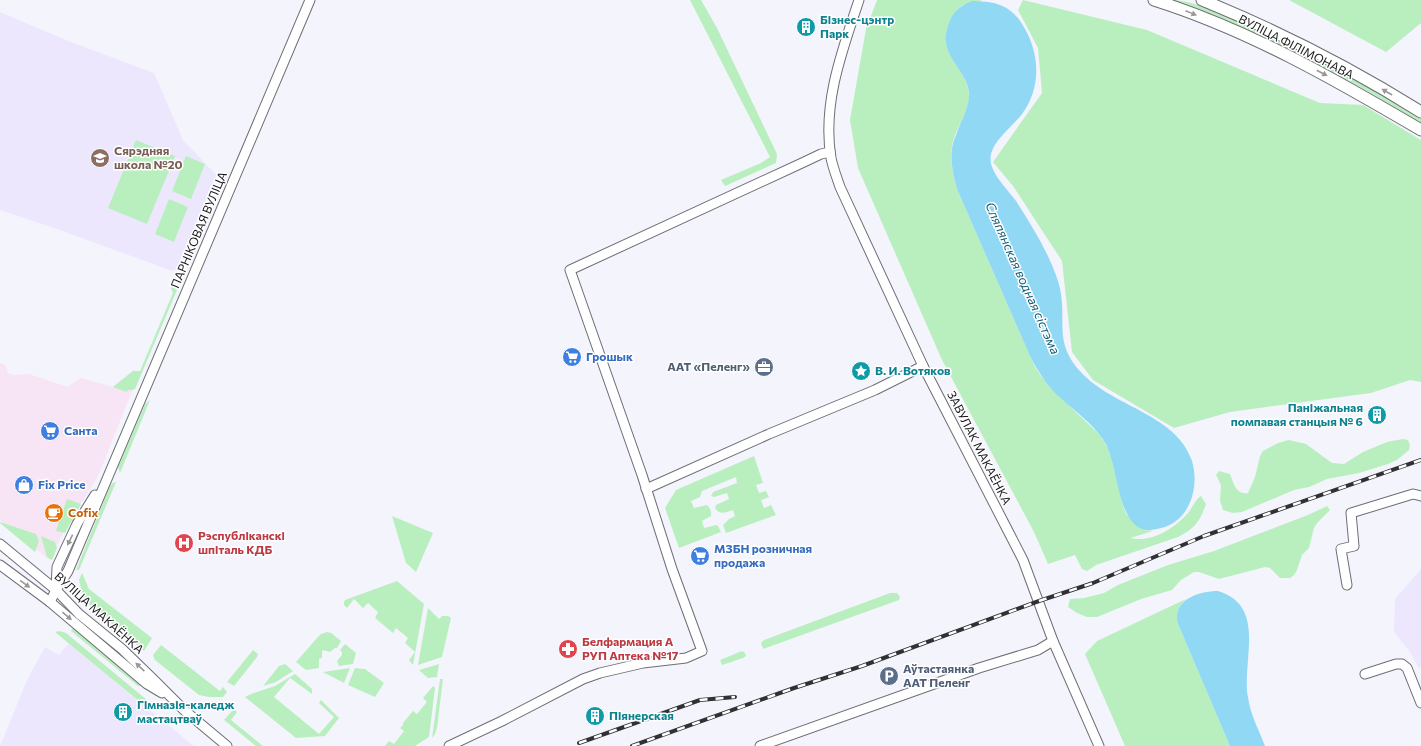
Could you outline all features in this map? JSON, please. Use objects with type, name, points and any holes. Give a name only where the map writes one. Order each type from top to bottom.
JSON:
[{"type":"main road","name":"ВУЛІЦА ФІЛІМОНАВА","points":[[1154,0],[1177,7],[1252,38],[1359,94],[1421,130]]},
{"type":"main road","name":"ВУЛІЦА ФІЛІМОНАВА","points":[[1202,0],[1274,30],[1421,112]]},
{"type":"street","name":"ПАРНІКОВАЯ ВУЛІЦА","points":[[50,602],[68,571],[310,0]]},
{"type":"street","name":"ЗАВУЛАК МАКАЁНКА","points":[[859,0],[848,33],[830,100],[828,128],[830,152],[840,188],[923,366],[1023,560],[1053,641],[1100,746]]},
{"type":"street","points":[[449,746],[502,721],[583,679],[600,673],[643,663],[686,658],[702,651],[672,569],[646,489],[570,270],[802,164],[820,154],[830,152]]},
{"type":"street","points":[[646,489],[769,434],[875,390],[923,366]]},
{"type":"street","points":[[1347,585],[1341,549],[1354,546],[1351,513],[1413,494],[1421,496]]},
{"type":"street","name":"ВУЛІЦА МАКАЁНКА","points":[[0,544],[56,590],[79,614],[122,650],[184,710],[227,746]]},
{"type":"street","name":"ВУЛІЦА МАКАЁНКА","points":[[0,565],[50,602],[147,684],[178,704]]},
{"type":"street","points":[[760,746],[979,668],[1038,650],[1053,641]]},
{"type":"street","points":[[1365,674],[1396,664],[1402,664],[1406,668],[1421,703]]},
{"type":"shaded area","name":"Сярэдняя школа №20","points":[[0,12],[66,40],[154,73],[183,140],[216,175],[177,268],[172,271],[60,230],[0,210]]},
{"type":"shaded area","points":[[0,363],[5,365],[8,373],[10,374],[29,374],[67,387],[81,378],[113,387],[133,371],[140,371],[98,476],[64,531],[50,560],[0,520]]},
{"type":"shaded area","points":[[1421,569],[1421,667],[1419,668],[1410,652],[1394,632],[1395,599]]},
{"type":"shaded area","points":[[69,643],[194,746],[0,746],[28,678],[45,647],[59,655]]},
{"type":"green space","points":[[690,0],[701,0],[717,28],[777,154],[776,163],[725,186],[721,180],[761,163],[770,157]]},
{"type":"green space","points":[[877,0],[982,0],[965,4],[959,8],[950,21],[946,33],[946,44],[954,62],[965,79],[969,98],[964,117],[955,135],[951,155],[952,169],[957,189],[1035,367],[1056,393],[1100,435],[1109,450],[1126,514],[1145,530],[1153,531],[1130,538],[1138,539],[1154,537],[1169,529],[1188,513],[1201,496],[1206,504],[1201,516],[1196,524],[1184,534],[1096,565],[1087,571],[1082,569],[1075,555],[1048,564],[1034,532],[942,360],[858,168],[850,120],[866,29]]},
{"type":"green space","points":[[1023,0],[1147,30],[1320,103],[1363,105],[1421,140],[1421,382],[1410,380],[1371,393],[1230,412],[1174,428],[1093,380],[1072,352],[1062,261],[1013,186],[993,162],[1042,93],[1038,48],[1018,10]]},
{"type":"green space","points":[[1172,0],[1179,0],[1200,6],[1277,39],[1398,104],[1421,119],[1421,123],[1369,92],[1288,49],[1247,30]]},
{"type":"green space","points":[[1289,0],[1421,0],[1421,23],[1386,52]]},
{"type":"green space","points":[[136,140],[175,156],[147,224],[108,208]]},
{"type":"green space","points":[[186,156],[205,164],[191,199],[172,191]]},
{"type":"green space","points":[[169,199],[188,207],[174,242],[155,234]]},
{"type":"green space","points":[[173,287],[177,290],[135,389],[128,390],[127,392],[113,387],[133,371],[140,371],[173,293],[171,288]]},
{"type":"green space","points":[[150,400],[120,473],[118,467],[145,404]]},
{"type":"green space","points":[[1403,439],[1408,440],[1410,445],[1409,450],[1397,460],[1388,464],[1359,473],[1327,479],[1309,487],[1294,490],[1242,512],[1233,513],[1223,510],[1220,501],[1221,485],[1216,475],[1219,471],[1230,474],[1238,491],[1248,493],[1255,477],[1260,456],[1263,451],[1278,443],[1289,440],[1306,444],[1332,463],[1344,464],[1363,452],[1387,442]]},
{"type":"green space","points":[[754,456],[763,483],[756,485],[759,493],[766,491],[769,497],[761,500],[764,508],[771,505],[776,515],[726,533],[723,525],[735,516],[733,510],[721,513],[715,508],[716,505],[729,499],[727,493],[714,497],[711,496],[713,492],[737,483],[736,477],[702,491],[700,497],[691,501],[694,508],[707,505],[710,509],[711,516],[702,521],[704,528],[716,525],[721,532],[679,548],[665,508],[676,490]]},
{"type":"green space","points":[[116,482],[79,570],[76,570],[110,486]]},
{"type":"green space","points":[[67,499],[81,504],[65,533],[56,531]]},
{"type":"green space","points":[[1327,506],[1330,510],[1314,528],[1309,548],[1302,555],[1297,570],[1290,578],[1280,578],[1270,568],[1265,567],[1219,579],[1199,572],[1194,572],[1181,580],[1172,590],[1141,599],[1097,617],[1087,617],[1068,607],[1070,599],[1084,598],[1104,593],[1118,585],[1168,565],[1214,551],[1308,515]]},
{"type":"green space","points":[[392,516],[433,533],[416,572],[406,563]]},
{"type":"green space","points":[[0,523],[36,534],[39,541],[35,552]]},
{"type":"green space","points":[[41,536],[55,542],[57,548],[52,560],[47,557]]},
{"type":"green space","points":[[82,573],[89,589],[152,638],[144,651],[84,600],[79,580]]},
{"type":"green space","points":[[397,581],[424,604],[413,665],[409,660],[415,652],[405,643],[408,638],[396,628],[393,633],[375,618],[378,612],[368,603],[363,608],[354,599],[347,608],[344,605],[345,600]]},
{"type":"green space","points":[[890,593],[897,593],[900,597],[899,600],[763,649],[761,643],[764,640]]},
{"type":"green space","points":[[1186,599],[1178,610],[1178,624],[1230,746],[1125,746],[1085,654],[1097,641]]},
{"type":"green space","points":[[428,608],[439,619],[442,616],[448,616],[451,618],[442,657],[418,665]]},
{"type":"green space","points":[[73,628],[144,685],[138,686],[71,631]]},
{"type":"green space","points":[[59,631],[66,633],[153,705],[154,708],[151,711],[55,632]]},
{"type":"green space","points":[[327,632],[331,633],[341,641],[337,648],[330,652],[323,650],[322,658],[319,659],[319,668],[306,670],[296,662],[321,634]]},
{"type":"green space","points":[[345,644],[356,653],[353,664],[339,666],[337,661],[342,655],[340,650]]},
{"type":"green space","points":[[161,645],[220,691],[223,687],[227,692],[223,697],[199,695],[155,660],[153,655]]},
{"type":"green space","points":[[253,650],[258,654],[257,657],[234,686],[227,682]]},
{"type":"green space","points":[[742,651],[746,656],[722,665],[720,660]]},
{"type":"green space","points":[[285,664],[293,671],[276,682],[263,686],[279,666]]},
{"type":"green space","points":[[439,664],[437,677],[428,678],[419,670]]},
{"type":"green space","points":[[350,668],[344,683],[323,672]]},
{"type":"green space","points":[[355,668],[365,669],[384,683],[375,697],[348,685]]},
{"type":"green space","points":[[295,674],[312,689],[312,694],[290,678],[274,697],[319,734],[334,717],[319,703],[321,700],[339,718],[325,736],[296,738],[245,697],[275,686]]},
{"type":"green space","points":[[440,679],[443,679],[437,728],[432,738]]},
{"type":"green space","points":[[433,686],[435,688],[429,737],[415,746],[385,746],[389,741],[394,744],[404,731],[400,728],[403,723],[413,711],[417,714],[427,702],[423,698]]},
{"type":"green space","points":[[235,710],[237,712],[231,720],[263,746],[256,746],[224,720],[232,711]]},
{"type":"water","name":"Сляпянская водная сістэма","points":[[972,1],[989,2],[1003,6],[1010,10],[1025,29],[1034,50],[1036,72],[1033,94],[1022,114],[995,145],[991,159],[994,172],[1016,201],[1040,240],[1058,281],[1061,295],[1064,342],[1068,354],[1075,365],[1087,378],[1100,388],[1161,423],[1174,434],[1185,446],[1192,461],[1195,481],[1191,501],[1181,516],[1172,524],[1165,527],[1145,530],[1136,525],[1129,517],[1124,506],[1114,468],[1105,442],[1089,423],[1056,394],[1038,371],[1030,356],[957,189],[952,168],[951,155],[954,141],[967,107],[969,97],[965,79],[946,45],[946,35],[949,23],[955,12]]},
{"type":"water","points":[[1211,591],[1218,591],[1233,598],[1243,609],[1247,621],[1249,636],[1247,682],[1248,697],[1253,716],[1265,746],[1230,746],[1178,624],[1177,616],[1179,609],[1188,598]]},
{"type":"railway","points":[[632,746],[794,688],[862,666],[1039,601],[1093,583],[1204,536],[1421,460]]},
{"type":"railway","points":[[579,743],[700,700],[735,697]]},
{"type":"place","name":"Бізнес-цэнтр Парк","points":[[806,27]]},
{"type":"place","name":"Сярэдняя школа №20","points":[[100,158]]},
{"type":"place","name":"Грошык","points":[[572,357]]},
{"type":"place","name":"ААТ «Пеленг»","points":[[764,367]]},
{"type":"place","name":"В. И. Вотяков","points":[[861,371]]},
{"type":"place","name":"Паніжальная помпавая станцыя № 6","points":[[1377,415]]},
{"type":"place","name":"Санта","points":[[50,431]]},
{"type":"place","name":"Fix Price","points":[[24,485]]},
{"type":"place","name":"Cofix","points":[[54,513]]},
{"type":"place","name":"Рэспубліканскі шпіталь КДБ","points":[[184,543]]},
{"type":"place","name":"МЗБН розничная продажа","points":[[700,556]]},
{"type":"place","name":"Белфармация А РУП Аптека №17","points":[[568,649]]},
{"type":"place","name":"Аўтастаянка ААТ Пеленг","points":[[889,676]]},
{"type":"place","name":"Гімназія-каледж мастацтваў","points":[[123,712]]},
{"type":"place","name":"Піянерская","points":[[595,716]]}]
